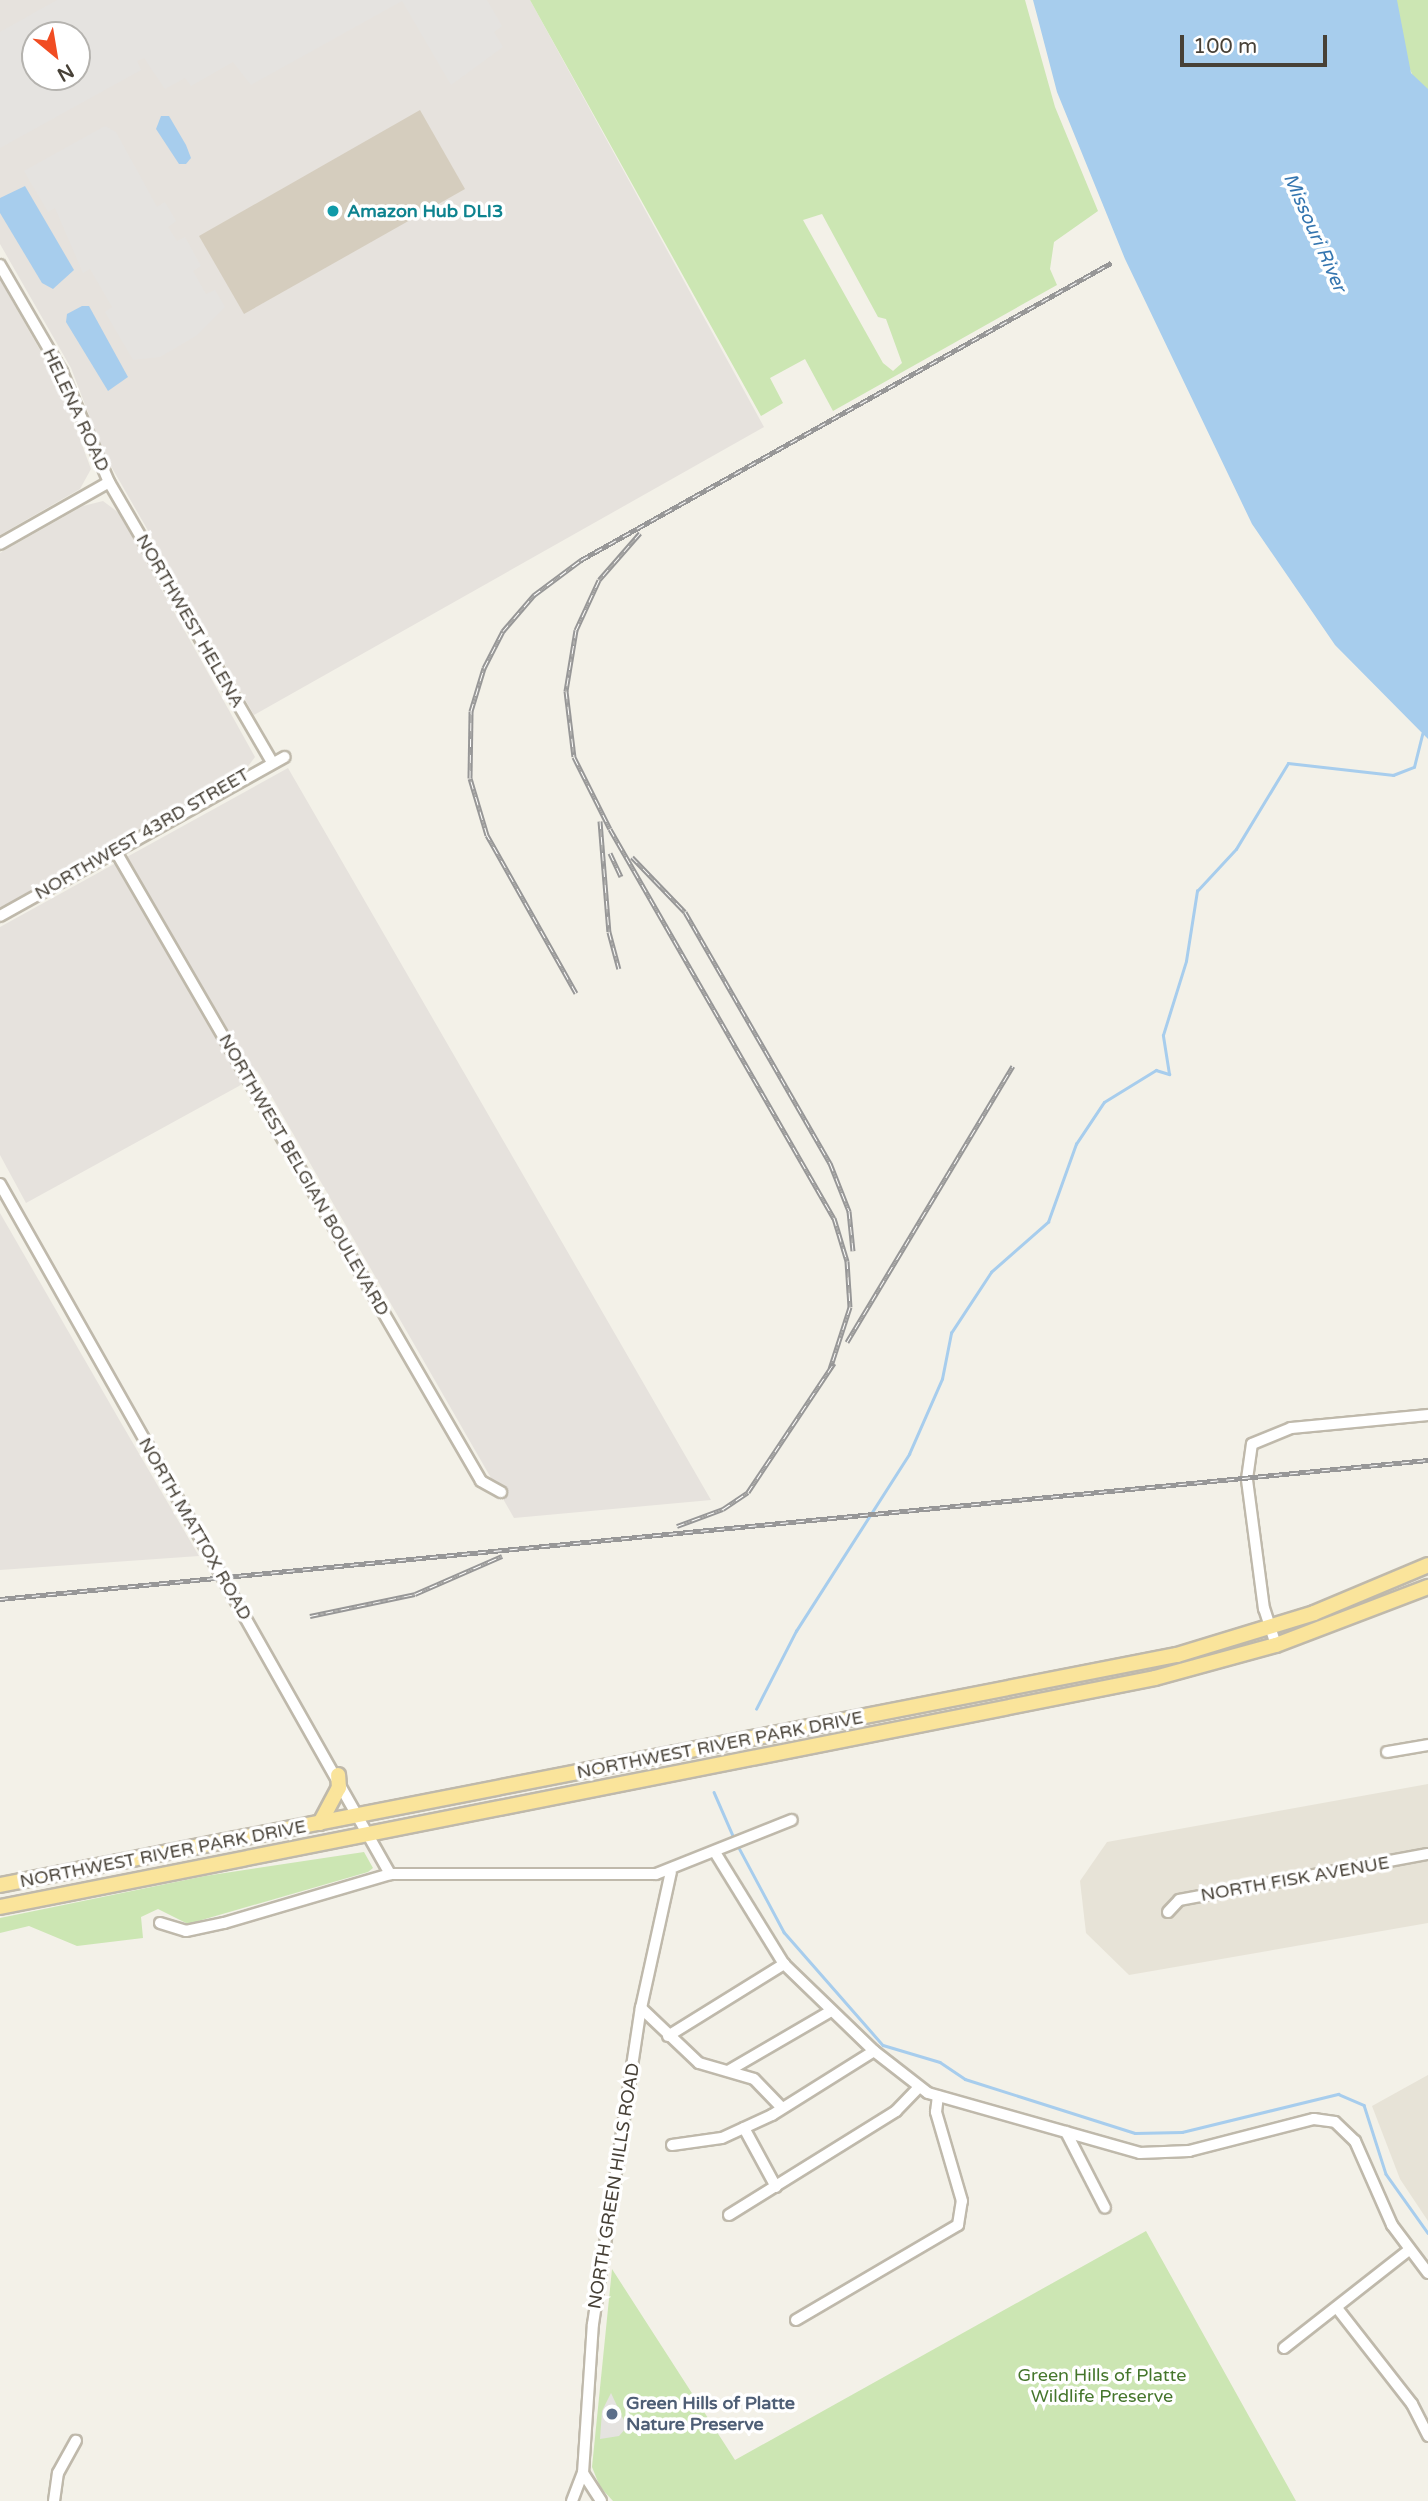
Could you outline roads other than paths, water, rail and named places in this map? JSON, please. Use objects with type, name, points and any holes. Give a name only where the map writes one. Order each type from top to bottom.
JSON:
[{"type":"main road","name":"NORTHWEST RIVER PARK DRIVE","points":[[0,1885],[1120,1668],[1270,1629],[1428,1566]]},
{"type":"main road","name":"NORTHWEST RIVER PARK DRIVE","points":[[0,1908],[369,1832],[1155,1678],[1276,1645],[1428,1587]]},
{"type":"main road","points":[[847,1719],[851,1739]]},
{"type":"main road","points":[[320,1823],[339,1788],[338,1775]]},
{"type":"street","name":"HELENA ROAD","points":[[0,265],[61,372],[110,482]]},
{"type":"street","points":[[0,544],[110,482]]},
{"type":"street","name":"NORTHWEST HELENA","points":[[110,482],[271,760]]},
{"type":"street","name":"NORTHWEST 43RD STREET","points":[[0,916],[271,760],[285,757]]},
{"type":"street","name":"NORTHWEST BELGIAN BOULEVARD","points":[[115,849],[481,1481],[501,1492]]},
{"type":"street","name":"NORTH MATTOX ROAD","points":[[0,1184],[338,1775],[390,1874]]},
{"type":"street","points":[[1276,1645],[1270,1629],[1247,1479],[1252,1444],[1290,1428],[1428,1415]]},
{"type":"street","points":[[1387,1752],[1428,1745]]},
{"type":"street","points":[[160,1923],[186,1931],[390,1874],[476,1871],[625,1878],[671,1872],[792,1820]]},
{"type":"street","points":[[721,1852],[784,1964],[874,2051],[919,2087],[938,2096],[1066,2132],[1161,2154],[1314,2119],[1335,2122],[1355,2141],[1381,2202],[1409,2250],[1428,2273]]},
{"type":"street","name":"NORTH FISK AVENUE","points":[[1168,1912],[1179,1900],[1428,1854]]},
{"type":"street","name":"NORTH GREEN HILLS ROAD","points":[[572,2501],[583,2473],[593,2324],[641,2008],[671,1872]]},
{"type":"street","points":[[668,2036],[784,1964]]},
{"type":"street","points":[[641,2008],[699,2063],[754,2079],[782,2108]]},
{"type":"street","points":[[729,2071],[831,2011]]},
{"type":"street","points":[[672,2145],[722,2138],[744,2128],[782,2108],[874,2051]]},
{"type":"street","points":[[729,2215],[896,2111],[919,2087]]},
{"type":"street","points":[[796,2320],[958,2225],[962,2201],[936,2112],[938,2096]]},
{"type":"street","points":[[744,2128],[776,2187]]},
{"type":"street","points":[[1066,2132],[1105,2208]]},
{"type":"street","points":[[1284,2348],[1409,2250]]},
{"type":"street","points":[[1337,2308],[1412,2404],[1428,2436]]},
{"type":"street","points":[[54,2501],[58,2473],[76,2441]]},
{"type":"street","points":[[583,2473],[601,2501]]},
{"type":"water","name":"Missouri River","points":[[1033,0],[1397,0],[1411,73],[1428,89],[1428,739],[1335,645],[1252,524],[1125,259],[1057,92]]},
{"type":"water","points":[[161,116],[169,116],[186,145],[191,158],[186,164],[179,164],[156,129]]},
{"type":"water","points":[[25,186],[74,270],[53,289],[42,283],[0,213],[0,198]]},
{"type":"water","points":[[82,306],[89,306],[128,377],[108,391],[66,322],[67,314]]},
{"type":"waterway","points":[[756,1709],[796,1631],[909,1454],[942,1379],[951,1333],[991,1272],[1048,1222],[1076,1144],[1104,1102],[1156,1070],[1169,1074],[1163,1035],[1186,961],[1197,891],[1236,849],[1288,763],[1393,775],[1414,767],[1422,734]]},
{"type":"waterway","points":[[714,1792],[734,1838]]},
{"type":"waterway","points":[[737,1844],[784,1932],[883,2045],[940,2062],[965,2079],[1135,2133],[1182,2132],[1338,2094],[1364,2105],[1386,2174],[1428,2233]]},
{"type":"railway","points":[[576,993],[487,835],[470,778],[471,711],[484,668],[503,631],[534,595],[581,560],[1111,263]]},
{"type":"railway","points":[[640,533],[599,580],[576,630],[566,691],[574,757],[610,829],[834,1218],[847,1261],[850,1307],[830,1369]]},
{"type":"railway","points":[[600,821],[609,932],[619,969]]},
{"type":"railway","points":[[610,853],[621,877]]},
{"type":"railway","points":[[632,857],[685,912],[830,1163],[849,1211],[853,1251]]},
{"type":"railway","points":[[847,1342],[1013,1066]]},
{"type":"railway","points":[[677,1526],[723,1509],[748,1492],[834,1363]]},
{"type":"railway","points":[[0,1599],[1428,1460]]},
{"type":"railway","points":[[310,1616],[415,1594],[502,1556]]},
{"type":"place","name":"Amazon Hub DLI3","points":[[333,211]]},
{"type":"place","name":"Green Hills of Platte Nature Preserve","points":[[612,2414]]},
{"type":"park label","name":"Green Hills of Platte Wildlife Preserve","points":[[1102,2386]]}]
